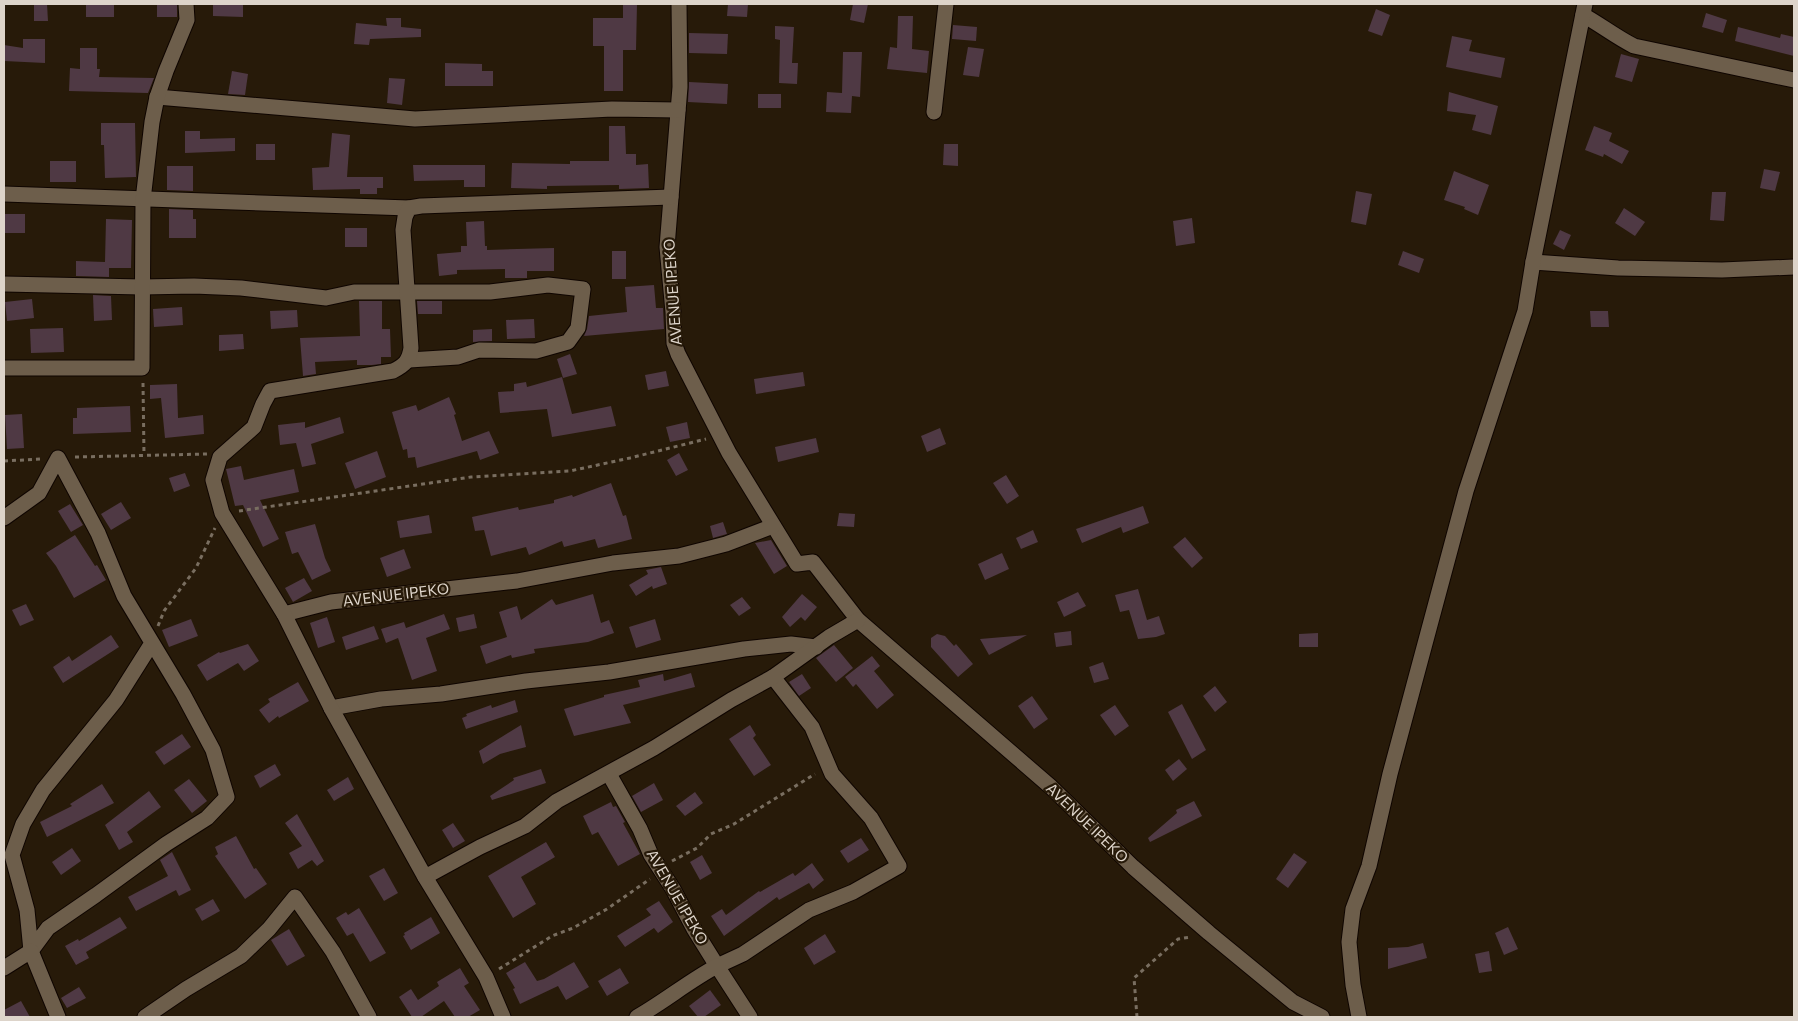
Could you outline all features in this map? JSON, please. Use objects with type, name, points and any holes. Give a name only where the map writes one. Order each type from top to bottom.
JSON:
[{"type":"street","points":[[4,368],[142,368],[143,200],[152,122],[157,97],[187,20],[186,4]]},
{"type":"street","name":"AVENUE IPEKO","points":[[679,4],[680,87],[672,196],[666,247],[673,312],[674,344],[720,436],[797,564],[813,562],[858,620],[1051,787],[1133,867],[1293,1002],[1322,1017]]},
{"type":"street","points":[[934,112],[946,4]]},
{"type":"street","points":[[1584,9],[1613,35],[1634,46],[1794,80]]},
{"type":"street","points":[[1359,1017],[1352,985],[1349,942],[1352,909],[1369,866],[1390,774],[1466,492],[1525,312],[1533,262],[1584,9]]},
{"type":"street","points":[[157,97],[415,119],[612,109],[678,110]]},
{"type":"street","points":[[4,194],[409,208],[672,196]]},
{"type":"street","points":[[409,208],[404,217],[403,230],[411,348],[409,360],[404,366],[393,371],[270,391],[254,427],[220,457],[213,480],[222,513],[284,614],[331,708],[425,877],[486,977],[503,1017]]},
{"type":"street","points":[[1533,262],[1618,268],[1713,270],[1794,266]]},
{"type":"street","points":[[4,284],[242,288],[326,298],[354,292],[490,292],[548,285],[583,289],[578,328],[568,342],[536,351],[479,350],[458,357],[409,360]]},
{"type":"street","points":[[4,518],[38,493],[58,458]]},
{"type":"street","points":[[4,968],[31,951],[48,928],[166,844],[207,818],[227,797],[213,750],[124,596],[98,533],[58,458]]},
{"type":"street","name":"AVENUE IPEKO","points":[[284,614],[331,602],[517,581],[613,563],[680,556],[726,544],[773,526]]},
{"type":"street","points":[[425,877],[480,847],[525,826],[557,801],[609,774],[731,700],[773,677],[858,620]]},
{"type":"street","points":[[58,1017],[31,951],[27,910],[12,855],[23,824],[43,790],[116,700],[152,643]]},
{"type":"street","points":[[331,708],[381,699],[440,694],[526,681],[609,672],[744,648],[791,644],[816,647]]},
{"type":"street","points":[[637,1017],[676,993],[695,978],[743,954],[809,910],[853,892],[899,866],[870,818],[832,774],[812,727],[773,677]]},
{"type":"street","name":"AVENUE IPEKO","points":[[609,774],[640,829],[651,855],[673,889],[694,929],[750,1017]]},
{"type":"street","points":[[145,1017],[186,989],[241,956],[269,929],[294,897],[333,952],[369,1017]]},
{"type":"path","points":[[142,368],[144,455]]},
{"type":"path","points":[[152,643],[164,611],[196,568],[222,513],[364,494],[471,477],[570,471],[720,436]]},
{"type":"path","points":[[4,461],[225,453]]},
{"type":"path","points":[[1137,1017],[1134,978],[1178,939],[1209,933]]},
{"type":"building","points":[[34,4],[47,4],[48,21],[34,21]]},
{"type":"building","points":[[86,4],[114,4],[114,17],[86,17]]},
{"type":"building","points":[[157,4],[177,4],[177,17],[157,17]]},
{"type":"building","points":[[213,4],[243,4],[243,17],[213,16]]},
{"type":"building","points":[[623,4],[637,4],[636,50],[623,50],[623,91],[604,91],[604,46],[593,46],[593,18],[623,18]]},
{"type":"building","points":[[728,4],[748,4],[747,17],[727,16]]},
{"type":"building","points":[[853,4],[868,4],[864,23],[850,20]]},
{"type":"building","points":[[1376,9],[1390,15],[1382,36],[1368,31]]},
{"type":"building","points":[[1706,13],[1727,20],[1723,33],[1702,27]]},
{"type":"building","points":[[898,16],[913,16],[912,49],[929,51],[927,73],[887,69],[890,47],[897,48]]},
{"type":"building","points":[[386,18],[401,18],[401,27],[421,29],[421,37],[370,39],[369,45],[354,44],[356,23],[387,26]]},
{"type":"building","points":[[953,25],[977,27],[976,41],[952,39]]},
{"type":"building","points":[[775,26],[794,27],[792,63],[798,63],[797,84],[779,83],[780,40],[775,39]]},
{"type":"building","points":[[1738,27],[1780,38],[1781,34],[1794,37],[1794,56],[1735,41]]},
{"type":"building","points":[[689,33],[728,34],[727,54],[689,53]]},
{"type":"building","points":[[1452,36],[1472,40],[1469,51],[1505,58],[1501,78],[1446,67]]},
{"type":"building","points":[[23,39],[45,39],[45,63],[4,61],[4,45],[23,48]]},
{"type":"building","points":[[968,47],[984,49],[979,77],[963,75]]},
{"type":"building","points":[[80,48],[97,48],[97,69],[100,69],[99,77],[154,78],[148,93],[69,91],[70,68],[80,69]]},
{"type":"building","points":[[843,52],[862,52],[860,97],[852,96],[851,113],[826,112],[827,92],[842,93]]},
{"type":"building","points":[[1621,54],[1639,59],[1632,82],[1615,77]]},
{"type":"building","points":[[445,63],[482,64],[482,71],[493,71],[493,86],[445,86]]},
{"type":"building","points":[[232,71],[248,74],[245,95],[228,94]]},
{"type":"building","points":[[389,78],[405,79],[402,105],[387,103]]},
{"type":"building","points":[[689,82],[728,84],[727,104],[688,102]]},
{"type":"building","points":[[1449,92],[1498,106],[1491,135],[1472,130],[1476,115],[1447,111]]},
{"type":"building","points":[[758,94],[781,94],[781,108],[758,108]]},
{"type":"building","points":[[101,123],[135,123],[136,177],[105,178],[104,145],[101,145]]},
{"type":"building","points":[[609,126],[625,126],[626,154],[636,154],[636,165],[648,164],[649,188],[619,189],[619,185],[547,186],[547,189],[511,188],[512,163],[570,164],[570,161],[609,161]]},
{"type":"building","points":[[1594,126],[1612,133],[1609,141],[1629,151],[1622,164],[1604,154],[1603,157],[1585,150]]},
{"type":"building","points":[[185,131],[200,131],[200,139],[235,138],[235,151],[185,153]]},
{"type":"building","points":[[332,133],[350,135],[347,177],[383,177],[383,188],[377,188],[377,194],[360,194],[360,189],[313,190],[312,168],[329,167]]},
{"type":"building","points":[[256,144],[275,144],[275,160],[256,160]]},
{"type":"building","points":[[944,144],[958,144],[958,166],[943,165]]},
{"type":"building","points":[[50,161],[76,161],[76,182],[50,182]]},
{"type":"building","points":[[413,165],[485,165],[485,187],[464,187],[464,180],[414,181]]},
{"type":"building","points":[[167,166],[193,166],[193,191],[167,190]]},
{"type":"building","points":[[1764,169],[1780,172],[1775,191],[1760,188]]},
{"type":"building","points":[[1454,171],[1489,185],[1478,215],[1464,209],[1465,207],[1444,200]]},
{"type":"building","points":[[1356,191],[1372,194],[1366,225],[1351,222]]},
{"type":"building","points":[[1712,192],[1726,192],[1724,221],[1710,220]]},
{"type":"building","points":[[1624,208],[1645,222],[1635,236],[1615,223]]},
{"type":"building","points":[[169,209],[193,210],[193,219],[196,219],[196,238],[169,238]]},
{"type":"building","points":[[4,214],[25,214],[25,233],[4,233]]},
{"type":"building","points":[[1192,218],[1195,243],[1176,246],[1173,221]]},
{"type":"building","points":[[106,219],[132,220],[131,268],[109,268],[109,277],[76,276],[76,261],[105,262]]},
{"type":"building","points":[[484,221],[485,246],[487,246],[487,250],[554,248],[554,271],[527,271],[527,278],[505,278],[505,269],[457,270],[457,274],[439,276],[437,254],[461,252],[461,246],[467,246],[466,222]]},
{"type":"building","points":[[345,228],[367,228],[367,247],[345,247]]},
{"type":"building","points":[[1560,230],[1571,235],[1564,250],[1553,244]]},
{"type":"building","points":[[612,251],[626,251],[626,279],[612,279]]},
{"type":"building","points":[[1403,251],[1424,259],[1419,273],[1398,265]]},
{"type":"building","points":[[654,285],[656,308],[663,308],[664,329],[584,336],[589,316],[627,312],[625,287]]},
{"type":"building","points":[[93,295],[111,296],[112,320],[94,321]]},
{"type":"building","points":[[32,299],[34,318],[7,321],[5,302]]},
{"type":"building","points":[[359,301],[382,301],[382,329],[390,329],[391,357],[381,357],[381,364],[372,365],[357,365],[357,360],[315,362],[316,374],[303,376],[300,338],[360,336]]},
{"type":"building","points":[[417,301],[442,301],[442,314],[418,314]]},
{"type":"building","points":[[182,307],[183,325],[154,327],[153,309]]},
{"type":"building","points":[[297,310],[298,327],[271,329],[270,311]]},
{"type":"building","points":[[1590,311],[1608,311],[1609,327],[1591,327]]},
{"type":"building","points":[[534,319],[535,338],[507,339],[506,320]]},
{"type":"building","points":[[63,328],[64,352],[31,353],[30,329]]},
{"type":"building","points":[[492,329],[492,341],[473,342],[473,330]]},
{"type":"building","points":[[243,334],[244,349],[219,351],[219,335]]},
{"type":"building","points":[[570,354],[577,374],[563,378],[557,359]]},
{"type":"building","points":[[666,371],[669,386],[648,390],[645,375]]},
{"type":"building","points":[[803,372],[805,386],[756,394],[754,379]]},
{"type":"building","points":[[562,377],[572,414],[611,406],[616,426],[552,437],[547,409],[500,413],[498,392],[514,391],[514,384],[526,382],[527,387]]},
{"type":"building","points":[[177,384],[178,418],[203,415],[204,434],[165,438],[161,398],[150,399],[150,385]]},
{"type":"building","points":[[449,397],[456,414],[454,415],[462,441],[489,431],[499,453],[480,460],[477,451],[417,468],[415,457],[408,458],[407,449],[403,450],[392,412],[416,405],[418,411]]},
{"type":"building","points":[[130,406],[131,432],[73,434],[73,418],[77,418],[77,408]]},
{"type":"building","points":[[22,414],[24,448],[7,449],[5,415]]},
{"type":"building","points":[[340,417],[344,433],[311,444],[316,464],[302,467],[296,443],[280,445],[278,425],[305,422],[305,428]]},
{"type":"building","points":[[687,422],[690,438],[670,442],[666,427]]},
{"type":"building","points":[[940,428],[946,444],[927,452],[921,436]]},
{"type":"building","points":[[816,438],[819,452],[778,462],[775,447]]},
{"type":"building","points":[[377,451],[386,477],[355,489],[345,463]]},
{"type":"building","points":[[679,453],[688,470],[676,476],[667,460]]},
{"type":"building","points":[[241,466],[244,480],[294,469],[299,492],[260,500],[279,539],[263,547],[243,505],[235,506],[226,469]]},
{"type":"building","points":[[185,473],[190,486],[174,492],[169,478]]},
{"type":"building","points":[[1006,475],[1019,496],[1007,504],[993,483]]},
{"type":"building","points":[[611,483],[623,516],[626,515],[632,539],[598,548],[595,539],[564,547],[562,541],[529,555],[526,547],[491,556],[484,530],[475,531],[472,517],[518,507],[519,510],[554,503],[554,500],[572,495],[573,497]]},
{"type":"building","points":[[121,502],[131,518],[111,530],[101,514]]},
{"type":"building","points":[[70,504],[83,525],[71,532],[58,511]]},
{"type":"building","points":[[1143,506],[1149,523],[1123,533],[1121,527],[1082,543],[1076,529]]},
{"type":"building","points":[[839,513],[855,514],[854,527],[837,526]]},
{"type":"building","points":[[429,515],[432,533],[400,538],[397,521]]},
{"type":"building","points":[[723,522],[727,534],[713,538],[710,526]]},
{"type":"building","points":[[315,524],[331,571],[312,580],[298,552],[292,554],[285,532]]},
{"type":"building","points":[[1033,530],[1038,542],[1021,549],[1016,538]]},
{"type":"building","points":[[75,535],[106,580],[74,598],[56,566],[46,553]]},
{"type":"building","points":[[1185,537],[1203,558],[1192,568],[1173,547]]},
{"type":"building","points":[[771,540],[787,566],[774,574],[755,543]]},
{"type":"building","points":[[404,549],[411,568],[387,577],[380,558]]},
{"type":"building","points":[[1002,553],[1009,569],[985,580],[978,564]]},
{"type":"building","points":[[661,567],[667,584],[653,589],[652,586],[636,596],[629,585],[648,574],[646,570]]},
{"type":"building","points":[[304,578],[312,591],[293,602],[285,588]]},
{"type":"building","points":[[1138,589],[1147,620],[1159,616],[1165,634],[1138,639],[1129,610],[1120,612],[1115,595]]},
{"type":"building","points":[[1078,592],[1086,606],[1064,617],[1057,602]]},
{"type":"building","points":[[593,594],[601,623],[609,620],[614,633],[588,642],[534,649],[535,653],[512,658],[511,655],[486,664],[480,646],[507,637],[499,612],[517,606],[521,620],[552,599],[556,605]]},
{"type":"building","points":[[802,594],[817,607],[805,621],[801,617],[790,627],[782,617]]},
{"type":"building","points":[[742,597],[751,608],[739,616],[730,605]]},
{"type":"building","points":[[26,604],[34,620],[20,626],[12,610]]},
{"type":"building","points":[[444,614],[450,629],[426,638],[437,671],[412,680],[398,638],[386,643],[381,629],[404,622],[406,628]]},
{"type":"building","points":[[474,614],[477,628],[459,632],[456,618]]},
{"type":"building","points":[[327,617],[335,642],[318,648],[310,623]]},
{"type":"building","points":[[191,619],[198,636],[169,647],[162,630]]},
{"type":"building","points":[[655,619],[661,640],[636,648],[629,627]]},
{"type":"building","points":[[374,626],[379,639],[346,650],[342,637]]},
{"type":"building","points":[[1071,631],[1072,645],[1056,647],[1054,633]]},
{"type":"building","points":[[1318,633],[1318,647],[1299,647],[1299,634]]},
{"type":"building","points":[[937,634],[945,636],[954,646],[956,644],[973,664],[958,677],[931,647],[931,638]]},
{"type":"building","points":[[111,635],[119,647],[63,683],[53,667],[69,656],[72,661]]},
{"type":"building","points":[[1027,635],[989,655],[980,639]]},
{"type":"building","points":[[248,644],[259,661],[244,671],[238,663],[207,681],[197,665],[219,652]]},
{"type":"building","points":[[834,645],[853,668],[836,682],[816,658]]},
{"type":"building","points":[[872,656],[880,666],[874,671],[894,695],[877,709],[856,684],[853,687],[845,677]]},
{"type":"building","points":[[1103,662],[1109,679],[1094,683],[1089,667]]},
{"type":"building","points":[[691,673],[695,687],[623,705],[631,723],[574,736],[564,709],[604,697],[604,695],[640,687],[638,680],[663,674],[664,681]]},
{"type":"building","points":[[802,674],[811,688],[799,696],[789,682]]},
{"type":"building","points":[[298,682],[309,701],[279,718],[278,716],[269,723],[259,710],[270,702],[268,699]]},
{"type":"building","points":[[1215,686],[1227,702],[1215,712],[1203,696]]},
{"type":"building","points":[[1032,696],[1048,719],[1034,729],[1018,706]]},
{"type":"building","points":[[515,700],[518,712],[466,729],[462,718],[467,716],[466,714],[491,705],[492,708]]},
{"type":"building","points":[[1182,704],[1206,750],[1192,759],[1168,712]]},
{"type":"building","points":[[1115,705],[1129,726],[1115,736],[1100,715]]},
{"type":"building","points":[[521,725],[526,747],[500,754],[483,764],[479,751]]},
{"type":"building","points":[[750,725],[756,735],[753,738],[771,765],[754,776],[729,739]]},
{"type":"building","points":[[182,734],[191,747],[164,765],[155,752]]},
{"type":"building","points":[[1179,759],[1187,769],[1173,781],[1165,770]]},
{"type":"building","points":[[275,764],[281,775],[260,788],[254,776]]},
{"type":"building","points":[[541,769],[546,783],[492,800],[490,796],[514,780],[513,778]]},
{"type":"building","points":[[348,777],[354,789],[334,801],[327,790]]},
{"type":"building","points":[[189,779],[207,801],[192,813],[174,790]]},
{"type":"building","points":[[654,783],[663,800],[641,812],[632,796]]},
{"type":"building","points":[[102,784],[114,803],[47,837],[40,822],[72,806],[70,804]]},
{"type":"building","points":[[149,791],[161,807],[127,832],[133,842],[119,850],[105,825]]},
{"type":"building","points":[[695,792],[703,803],[685,816],[676,806]]},
{"type":"building","points":[[1194,801],[1202,816],[1150,842],[1148,838],[1177,813],[1176,810]]},
{"type":"building","points":[[611,802],[613,807],[616,806],[625,822],[623,823],[640,854],[618,866],[598,832],[592,835],[583,816]]},
{"type":"building","points":[[297,814],[324,861],[317,866],[312,860],[298,869],[289,853],[302,846],[285,823]]},
{"type":"building","points":[[453,823],[465,841],[453,848],[442,830]]},
{"type":"building","points":[[236,836],[254,869],[256,868],[267,884],[245,899],[215,856],[218,854],[215,847]]},
{"type":"building","points":[[861,838],[869,850],[848,863],[840,851]]},
{"type":"building","points":[[546,842],[555,857],[521,877],[536,904],[513,918],[488,876]]},
{"type":"building","points":[[72,848],[81,861],[61,875],[52,862]]},
{"type":"building","points":[[172,852],[191,890],[179,896],[176,890],[136,911],[128,897],[168,876],[160,860]]},
{"type":"building","points":[[1294,853],[1307,862],[1288,888],[1276,879]]},
{"type":"building","points":[[702,855],[712,873],[700,880],[690,862]]},
{"type":"building","points":[[812,863],[824,880],[813,889],[809,883],[779,900],[777,897],[724,936],[711,916],[722,909],[726,915],[759,891],[793,873],[795,876]]},
{"type":"building","points":[[384,868],[398,893],[384,901],[369,876]]},
{"type":"building","points":[[213,899],[220,911],[202,921],[195,909]]},
{"type":"building","points":[[659,901],[673,922],[658,933],[654,928],[625,947],[617,936],[651,915],[646,909]]},
{"type":"building","points":[[359,908],[386,953],[370,962],[353,933],[347,936],[336,918],[346,912],[348,915]]},
{"type":"building","points":[[120,917],[127,928],[86,952],[89,958],[76,965],[65,946],[78,939],[79,941]]},
{"type":"building","points":[[431,917],[440,933],[411,950],[403,936],[405,935],[404,933]]},
{"type":"building","points":[[1508,927],[1518,949],[1504,955],[1495,933]]},
{"type":"building","points":[[289,929],[305,956],[287,966],[271,940]]},
{"type":"building","points":[[825,934],[836,952],[814,965],[804,948]]},
{"type":"building","points":[[1423,943],[1427,958],[1388,969],[1388,948],[1408,947]]},
{"type":"building","points":[[1489,951],[1492,971],[1479,973],[1475,954]]},
{"type":"building","points":[[525,962],[537,981],[574,962],[589,987],[566,1000],[558,986],[520,1004],[513,989],[515,988],[506,973]]},
{"type":"building","points":[[460,968],[469,983],[464,986],[480,1010],[468,1017],[455,1017],[444,1001],[421,1017],[412,1017],[399,997],[411,989],[418,1000],[439,986],[437,982]]},
{"type":"building","points":[[620,968],[629,983],[607,996],[598,981]]},
{"type":"building","points":[[79,987],[86,998],[67,1008],[61,998]]},
{"type":"building","points":[[710,990],[721,1005],[704,1017],[698,1017],[689,1006]]},
{"type":"building","points":[[21,1001],[30,1017],[4,1017],[4,1010]]}]
